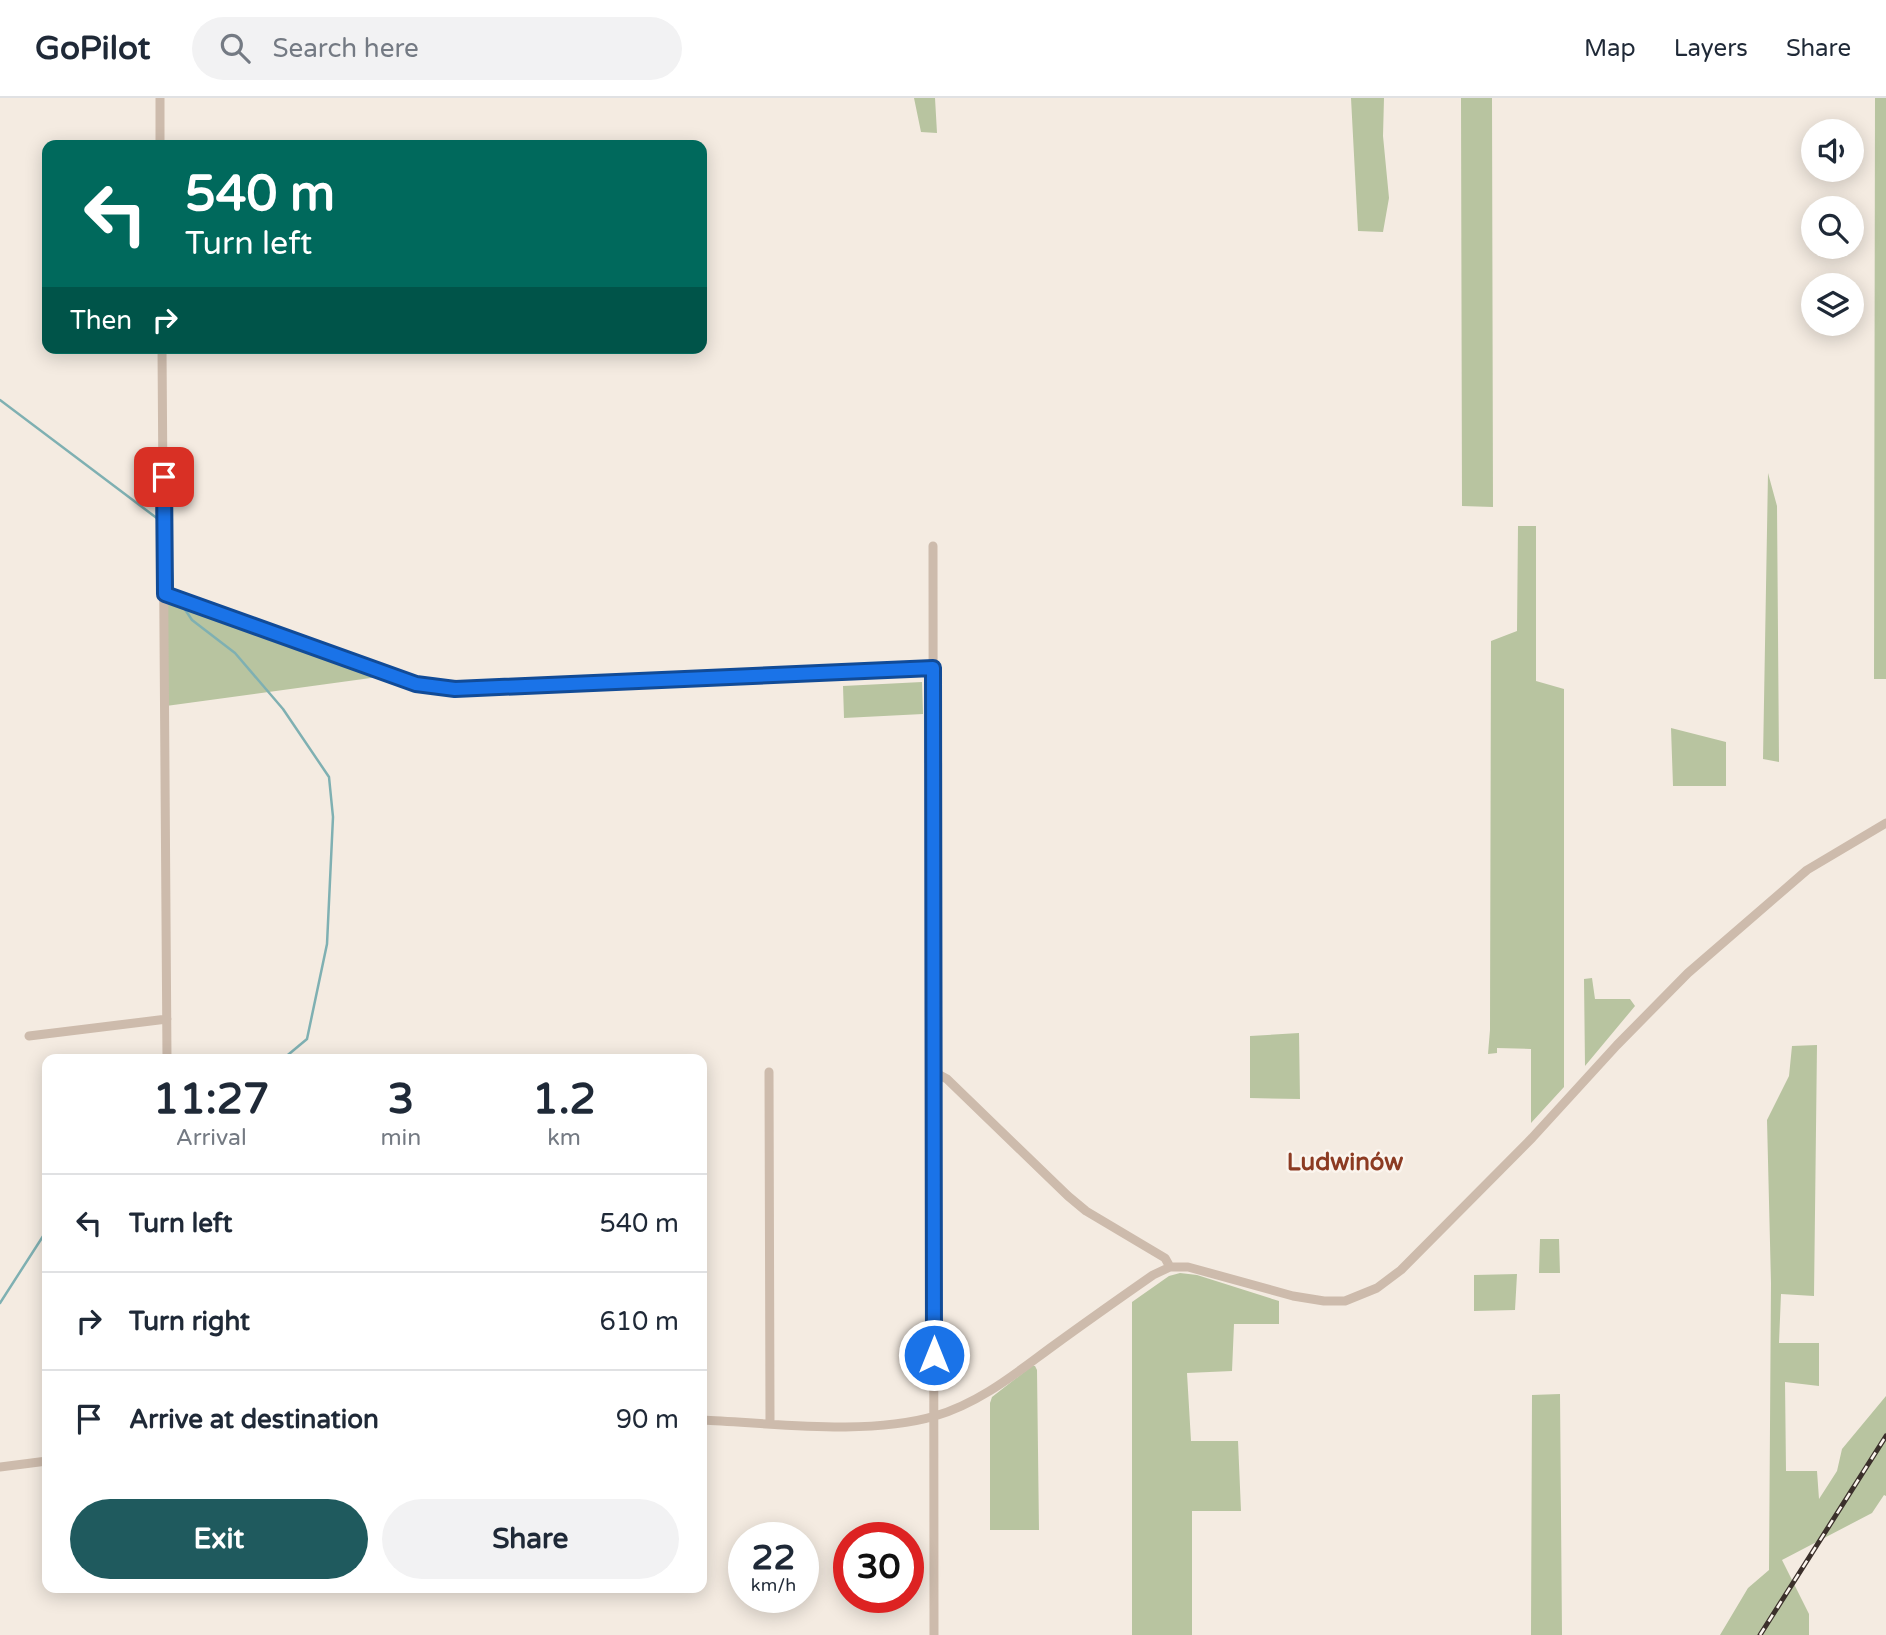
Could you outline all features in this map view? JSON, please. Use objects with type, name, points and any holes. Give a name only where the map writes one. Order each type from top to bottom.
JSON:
[{"type":"street","points":[[160,98],[160,140]]},
{"type":"street","points":[[162,354],[167,1054]]},
{"type":"street","points":[[933,546],[934,1635]]},
{"type":"street","points":[[165,594],[397,679],[441,689],[933,668]]},
{"type":"street","points":[[707,1420],[879,1425],[905,1423],[935,1416],[995,1388],[1153,1275],[1170,1267],[1197,1269],[1293,1296],[1324,1301],[1345,1301],[1377,1288],[1401,1269],[1504,1166],[1688,973],[1807,870],[1886,823]]},
{"type":"street","points":[[29,1036],[167,1019]]},
{"type":"street","points":[[769,1072],[770,1423]]},
{"type":"street","points":[[934,1072],[947,1079],[1077,1203],[1165,1258],[1170,1267]]},
{"type":"street","points":[[0,1467],[42,1462]]},
{"type":"green space","points":[[914,98],[935,98],[937,133],[921,132]]},
{"type":"green space","points":[[1351,98],[1384,98],[1383,136],[1389,198],[1383,232],[1358,231]]},
{"type":"green space","points":[[1461,98],[1492,98],[1493,507],[1462,506]]},
{"type":"green space","points":[[1875,98],[1886,98],[1886,679],[1874,679]]},
{"type":"green space","points":[[1768,473],[1777,506],[1779,762],[1763,759]]},
{"type":"green space","points":[[1518,526],[1536,526],[1536,681],[1564,689],[1564,1087],[1531,1123],[1531,1049],[1497,1048],[1497,1053],[1488,1054],[1491,641],[1517,631]]},
{"type":"green space","points":[[162,600],[378,677],[166,706]]},
{"type":"green space","points":[[922,682],[923,714],[844,718],[843,686]]},
{"type":"green space","points":[[1671,728],[1726,742],[1726,786],[1673,786]]},
{"type":"green space","points":[[1592,978],[1595,999],[1630,999],[1635,1006],[1585,1066],[1584,979]]},
{"type":"green space","points":[[1299,1033],[1300,1099],[1250,1098],[1250,1036]]},
{"type":"green space","points":[[1817,1045],[1814,1296],[1781,1294],[1779,1343],[1819,1343],[1819,1386],[1785,1382],[1786,1471],[1817,1471],[1819,1499],[1837,1471],[1842,1449],[1886,1396],[1886,1496],[1884,1495],[1872,1513],[1782,1560],[1809,1614],[1809,1635],[1720,1635],[1748,1588],[1769,1570],[1771,1283],[1767,1120],[1789,1076],[1792,1046]]},
{"type":"green space","points":[[1540,1239],[1559,1239],[1560,1273],[1539,1273]]},
{"type":"green space","points":[[1180,1273],[1197,1275],[1279,1301],[1279,1324],[1234,1324],[1232,1371],[1187,1373],[1191,1441],[1238,1441],[1241,1511],[1192,1511],[1192,1635],[1132,1635],[1132,1302],[1169,1276]]},
{"type":"green space","points":[[1517,1274],[1515,1310],[1474,1311],[1474,1275]]},
{"type":"green space","points":[[1032,1366],[1037,1370],[1039,1530],[990,1530],[990,1403],[992,1397]]},
{"type":"green space","points":[[1560,1394],[1562,1635],[1531,1635],[1532,1395]]},
{"type":"waterway","points":[[0,400],[158,519]]},
{"type":"waterway","points":[[169,527],[173,591]]},
{"type":"waterway","points":[[184,608],[192,620],[235,653],[283,709],[329,777],[333,817],[327,944],[307,1039],[289,1054]]},
{"type":"waterway","points":[[0,1303],[42,1238]]},
{"type":"railway","points":[[1760,1635],[1886,1436]]},
{"type":"district","name":"Ludwinów","points":[[1345,1162]]},
{"type":"route","points":[[164,477],[165,594],[416,684],[455,689],[933,668],[934,1355]]}]
